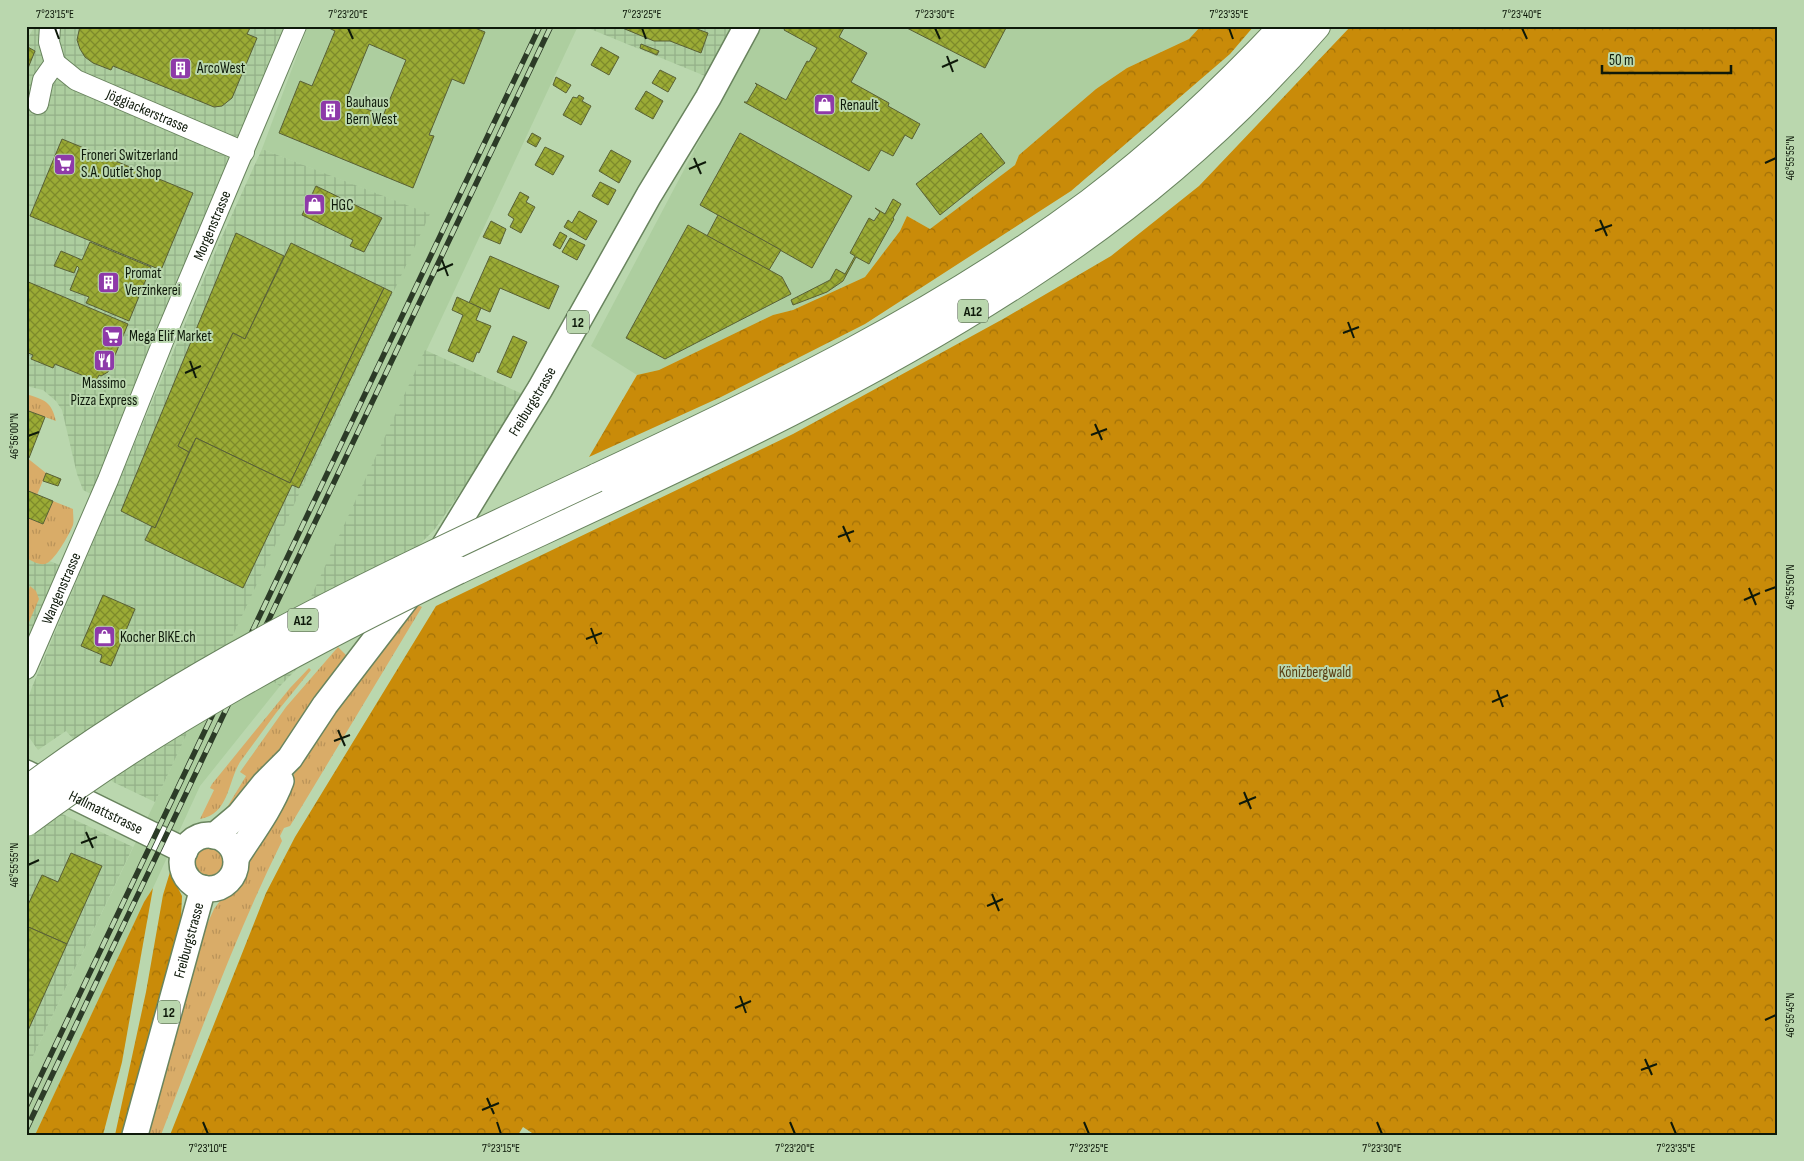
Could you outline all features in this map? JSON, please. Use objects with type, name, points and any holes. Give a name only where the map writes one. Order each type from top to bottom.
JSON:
[{"type":"highway","name":"A12","points":[[26,791],[149,707],[267,639],[393,574],[733,413],[861,347],[934,306],[1018,254],[1090,202],[1160,146],[1226,85],[1284,26]]},
{"type":"highway","name":"A12","points":[[26,822],[163,727],[239,682],[404,596],[735,440],[823,395],[946,327],[1031,274],[1103,223],[1176,165],[1244,102],[1316,26]]},
{"type":"main road","name":"Freiburgstrasse","points":[[214,836],[239,815],[264,784],[290,758],[325,705],[447,545],[540,388],[747,26]]},
{"type":"main road","name":"Freiburgstrasse","points":[[236,858],[278,790],[290,758]]},
{"type":"main road","name":"Hallmattstrasse","points":[[26,773],[185,851]]},
{"type":"main road","name":"12","points":[[185,851],[190,844],[199,838],[214,836]]},
{"type":"main road","points":[[214,836],[228,844],[236,858]]},
{"type":"main road","points":[[185,851],[184,870],[189,880],[202,888]]},
{"type":"main road","name":"12","points":[[202,888],[212,889],[226,883],[234,873],[236,858]]},
{"type":"main road","name":"Freiburgstrasse","points":[[135,1135],[202,888]]},
{"type":"street","points":[[38,104],[43,80],[55,63],[49,42],[50,26]]},
{"type":"street","name":"Morgenstrasse","points":[[96,508],[162,345],[296,26]]},
{"type":"street","name":"Jöggiackerstrasse","points":[[55,63],[76,80],[244,152]]},
{"type":"street","name":"Wangenstrasse","points":[[26,669],[96,508]]},
{"type":"shaded area","points":[[35,26],[290,26],[97,497],[83,490],[77,474],[62,410],[56,401],[43,390],[26,386],[26,41]]},
{"type":"shaded area","points":[[308,26],[578,26],[272,681],[280,686],[200,786],[35,1135],[26,1135],[26,1071],[155,802],[429,214],[262,149]]},
{"type":"shaded area","points":[[583,26],[738,26],[710,78]]},
{"type":"shaded area","points":[[760,26],[1201,26],[1189,39],[1127,68],[1096,89],[1019,155],[1015,165],[930,229],[907,216],[900,231],[865,277],[793,310],[773,315],[659,370],[637,375],[591,346]]},
{"type":"shaded area","points":[[262,149],[430,214],[155,802],[113,782],[66,731],[38,750],[26,733],[26,705],[219,243]]},
{"type":"shaded area","points":[[425,350],[527,396],[435,529],[280,686],[272,681]]},
{"type":"shaded area","points":[[26,552],[65,567],[26,653]]},
{"type":"shaded area","points":[[41,804],[133,847],[26,1071],[26,806]]},
{"type":"green space","points":[[1201,26],[1254,26],[1230,54],[1071,191],[865,324],[721,397],[589,457],[637,375],[659,370],[773,315],[793,310],[865,277],[900,231],[907,216],[930,229],[1015,165],[1019,155],[1096,89],[1127,68],[1189,39]]},
{"type":"green space","name":"Könizbergwald","points":[[1351,26],[1778,26],[1778,1135],[535,1135],[523,1127],[518,1135],[170,1135],[266,893],[295,837],[436,606],[793,434],[1003,319],[1111,256],[1199,186]]},
{"type":"green space","points":[[26,394],[46,402],[52,409],[56,421],[26,410]]},
{"type":"green space","points":[[26,457],[46,473],[37,495],[26,490]]},
{"type":"green space","points":[[53,501],[73,509],[73,525],[65,541],[49,562],[45,564],[35,563],[26,558],[26,517],[43,524]]},
{"type":"green space","points":[[30,586],[36,591],[39,599],[26,629],[26,599]]},
{"type":"green space","points":[[418,605],[422,607],[290,826],[284,828],[280,836],[282,841],[233,950],[161,1135],[148,1135],[204,931],[214,909],[223,897],[234,890],[241,882],[245,872],[246,856],[332,714]]},
{"type":"green space","points":[[338,647],[347,656],[303,715],[243,802],[223,814],[246,776],[240,772],[286,707]]},
{"type":"green space","points":[[309,668],[311,670],[240,762],[222,805],[210,816],[200,819],[214,790],[210,788],[212,784],[290,688]]},
{"type":"green space","points":[[209,848],[219,852],[223,862],[219,872],[209,876],[199,872],[195,862],[199,852]]},
{"type":"green space","points":[[170,872],[182,896],[181,918],[123,1135],[115,1135],[146,992],[163,895]]},
{"type":"green space","points":[[153,888],[122,1062],[103,1135],[35,1135],[144,902]]},
{"type":"building","name":"ArcoWest","points":[[80,26],[245,26],[250,28],[247,34],[257,38],[232,98],[222,106],[214,107],[113,66],[111,70],[93,63],[85,57],[80,49],[77,40]]},
{"type":"building","name":"Bauhaus Bern West","points":[[325,26],[470,26],[485,32],[464,84],[452,79],[429,135],[434,136],[413,188],[279,133],[300,81],[312,86],[335,31]],"holes":[[[369,44],[406,60],[383,116],[346,100]]]},
{"type":"building","points":[[689,26],[708,33],[701,53],[670,41],[654,41],[620,27]]},
{"type":"building","points":[[786,26],[845,26],[839,37],[867,53],[851,82],[889,103],[888,106],[920,124],[912,139],[905,135],[893,156],[881,150],[869,171],[744,102],[747,102],[757,85],[755,83],[786,100],[807,61],[809,62],[817,48],[784,30]]},
{"type":"building","points":[[903,26],[1007,26],[985,68]]},
{"type":"building","points":[[641,44],[659,51],[657,55],[640,48]]},
{"type":"building","points":[[26,46],[35,51],[26,73]]},
{"type":"building","points":[[601,47],[619,57],[609,75],[591,65]]},
{"type":"building","points":[[660,70],[676,78],[668,92],[652,83]]},
{"type":"building","points":[[556,77],[571,85],[566,93],[553,85]]},
{"type":"building","points":[[646,91],[663,101],[653,119],[635,109]]},
{"type":"building","points":[[579,95],[584,98],[582,101],[591,106],[581,125],[563,115],[573,97],[577,98]]},
{"type":"building","points":[[532,133],[541,138],[536,147],[527,142]]},
{"type":"building","points":[[740,133],[852,196],[812,268],[700,205]]},
{"type":"building","points":[[981,133],[1005,163],[940,215],[916,184]]},
{"type":"building","points":[[62,139],[193,193],[161,270],[30,216]]},
{"type":"building","points":[[545,147],[564,156],[553,175],[535,165]]},
{"type":"building","points":[[611,150],[631,161],[619,183],[599,171]]},
{"type":"building","points":[[600,182],[616,190],[608,205],[592,196]]},
{"type":"building","points":[[316,186],[382,218],[364,252],[350,246],[353,240],[302,215]]},
{"type":"building","points":[[520,192],[529,197],[526,202],[535,207],[521,233],[510,227],[514,219],[508,215]]},
{"type":"building","points":[[893,199],[901,204],[869,264],[856,257],[843,281],[827,292],[793,305],[791,300],[830,280],[836,269],[845,274],[855,256],[850,253],[869,218],[874,221],[880,212],[875,208],[885,214]]},
{"type":"building","points":[[579,211],[597,221],[586,240],[564,227],[568,220],[572,223]]},
{"type":"building","points":[[718,215],[781,250],[769,270],[707,236]]},
{"type":"building","points":[[491,221],[506,229],[500,244],[483,237]]},
{"type":"building","points":[[688,225],[782,277],[791,294],[665,359],[626,338]]},
{"type":"building","points":[[560,232],[567,236],[560,249],[553,245]]},
{"type":"building","points":[[236,233],[284,256],[245,339],[233,333],[178,446],[189,452],[155,528],[121,511]]},
{"type":"building","points":[[570,238],[585,245],[577,260],[562,252]]},
{"type":"building","name":"Promat Verzinkerei","points":[[90,242],[151,267],[129,321],[86,303],[89,297],[70,290],[79,268],[77,266],[74,273],[54,266],[61,251],[82,260]]},
{"type":"building","points":[[291,243],[384,288],[290,483],[196,438],[189,452],[178,446],[233,333],[245,339]]},
{"type":"building","points":[[490,256],[559,286],[549,309],[500,288],[490,312],[469,303]]},
{"type":"building","points":[[26,281],[128,324],[108,372],[101,376],[99,375],[96,381],[55,364],[53,368],[31,359],[33,355],[26,352]]},
{"type":"building","points":[[384,288],[392,292],[299,488],[292,485],[243,588],[145,540],[152,526],[155,528],[196,438],[290,483]]},
{"type":"building","points":[[457,297],[481,308],[476,320],[491,326],[473,362],[448,351],[463,315],[452,310]]},
{"type":"building","points":[[513,336],[527,342],[511,378],[497,372]]},
{"type":"building","points":[[26,410],[45,417],[29,458],[26,457]]},
{"type":"building","points":[[46,473],[61,479],[58,486],[43,481]]},
{"type":"building","points":[[26,490],[53,501],[43,524],[26,517]]},
{"type":"building","points":[[103,595],[135,609],[111,666],[100,662],[102,655],[81,646]]},
{"type":"building","points":[[71,853],[102,866],[67,944],[26,926],[26,909],[42,875],[58,882]]},
{"type":"building","points":[[27,927],[67,944],[26,1035]]},
{"type":"railway","points":[[26,1107],[540,26]]},
{"type":"railway","points":[[26,1130],[551,26]]},
{"type":"place","name":"ArcoWest","points":[[181,68]]},
{"type":"place","name":"Renault","points":[[824,105]]},
{"type":"place","name":"Bauhaus Bern West","points":[[330,111]]},
{"type":"place","name":"Froneri Switzerland S.A. Outlet Shop","points":[[65,164]]},
{"type":"place","name":"HGC","points":[[315,205]]},
{"type":"place","name":"Promat Verzinkerei","points":[[109,282]]},
{"type":"place","name":"Mega Elif Market","points":[[113,336]]},
{"type":"place","name":"Massimo Pizza Express","points":[[104,360]]},
{"type":"place","name":"Kocher BIKE.ch","points":[[104,637]]}]
